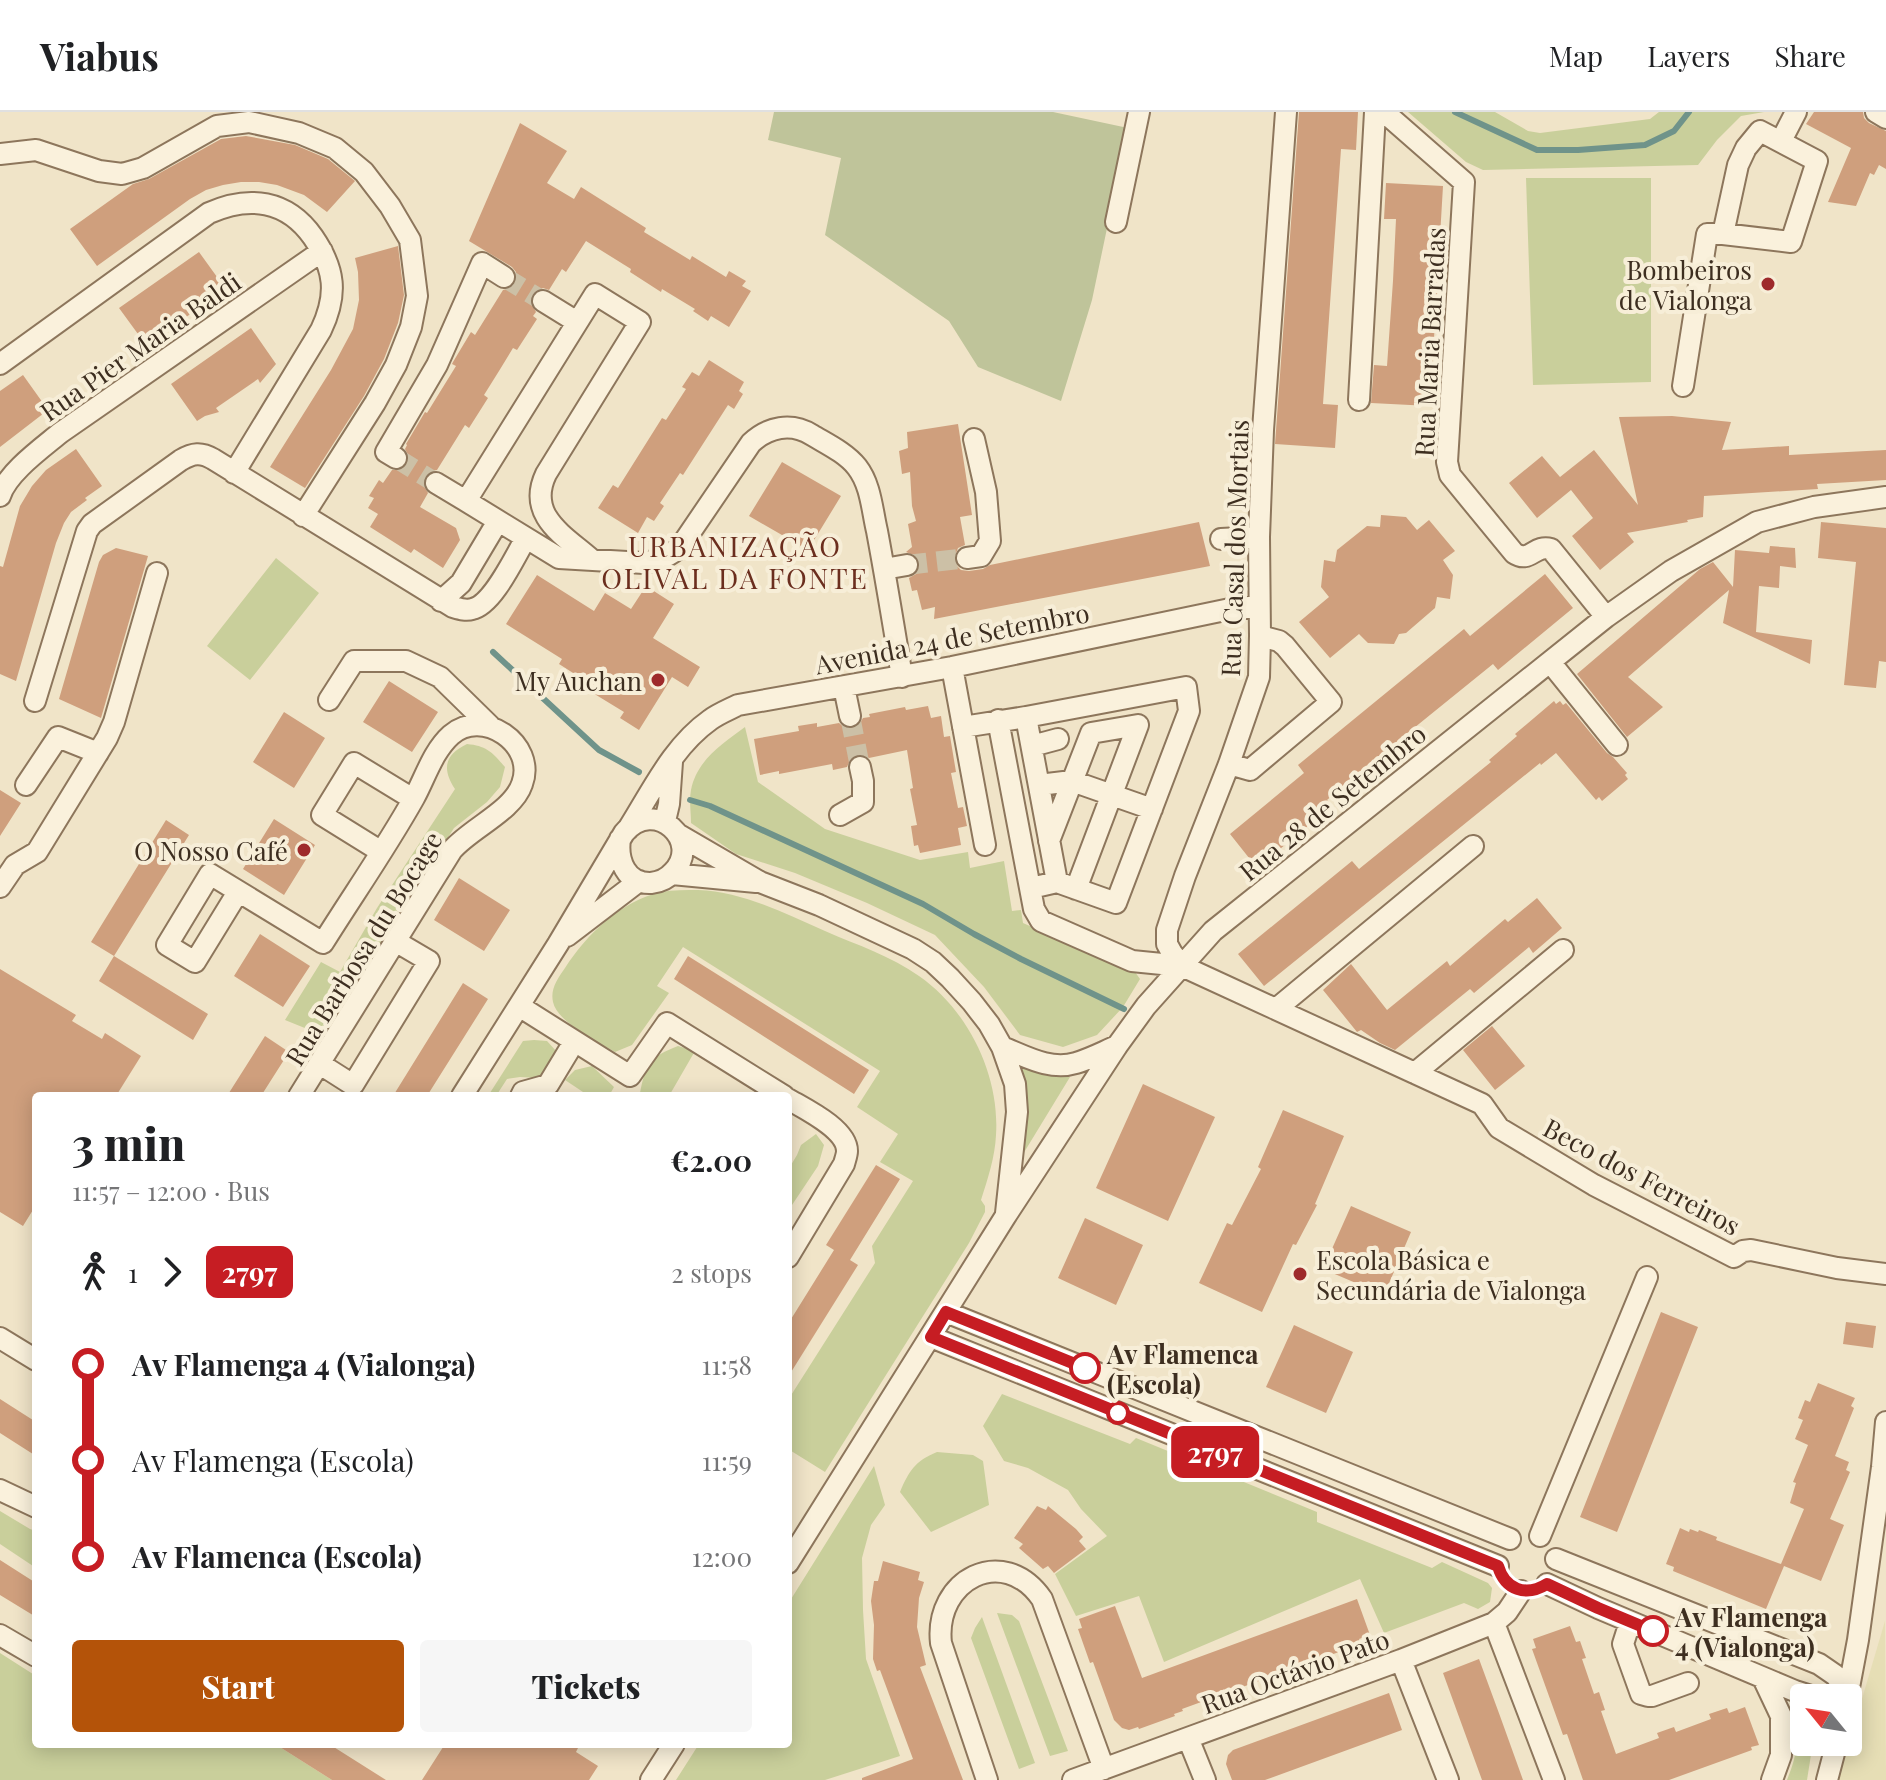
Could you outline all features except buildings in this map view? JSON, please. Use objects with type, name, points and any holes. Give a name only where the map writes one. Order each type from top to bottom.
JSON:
[{"type":"street","points":[[1116,222],[1139,112]]},
{"type":"street","name":"Rua Casal dos Mortais","points":[[1182,966],[1167,944],[1167,930],[1259,677],[1259,537],[1264,414],[1286,112]]},
{"type":"street","points":[[1359,400],[1375,112]]},
{"type":"street","name":"Rua Maria Barradas","points":[[1384,112],[1464,182],[1447,462],[1450,475],[1514,553],[1525,557],[1541,548],[1551,549],[1606,617]]},
{"type":"street","points":[[1781,141],[1796,112]]},
{"type":"street","points":[[1876,112],[1886,118]]},
{"type":"street","points":[[0,154],[36,150],[99,171],[122,174],[143,168],[217,126],[249,122],[299,133],[335,148],[364,172],[390,206],[410,240],[417,296],[411,327],[396,365],[303,516]]},
{"type":"street","points":[[1683,386],[1707,234],[1791,242],[1817,161],[1760,131],[1746,148],[1738,165],[1723,234]]},
{"type":"street","points":[[0,364],[209,213],[231,205],[257,203],[282,210],[303,223],[322,251],[332,282],[330,305],[326,318],[234,473]]},
{"type":"street","name":"Rua Pier Maria Baldi","points":[[0,496],[2,488],[20,468],[60,433],[322,251]]},
{"type":"street","points":[[396,458],[386,452],[437,365],[482,263],[504,277]]},
{"type":"street","points":[[466,501],[595,294],[640,322],[541,484],[541,509],[548,521],[592,560]]},
{"type":"street","points":[[543,301],[577,322]]},
{"type":"street","points":[[436,483],[559,558],[644,563],[672,554],[687,538],[758,436],[785,427],[803,429],[849,458],[867,485],[902,677]]},
{"type":"street","points":[[967,558],[981,556],[990,541],[986,492],[974,439]]},
{"type":"street","points":[[35,701],[83,539],[92,524],[194,454],[206,455],[453,607],[475,609],[484,603],[526,538]]},
{"type":"street","name":"Rua 28 de Setembro","points":[[792,1557],[1005,1217],[1117,1046],[1146,1006],[1213,931],[1606,617],[1671,571],[1757,522],[1814,507],[1886,497]]},
{"type":"street","points":[[441,601],[461,583],[498,521]]},
{"type":"street","points":[[1221,539],[1259,537]]},
{"type":"street","points":[[884,569],[907,565]]},
{"type":"street","points":[[0,887],[15,865],[37,852],[114,722],[157,573]]},
{"type":"street","name":"Avenida 24 de Setembro","points":[[465,1092],[673,759],[692,734],[712,718],[738,705],[902,677],[1218,611],[1259,606]]},
{"type":"street","points":[[1229,764],[1250,770],[1331,702],[1285,646],[1279,641],[1260,636]]},
{"type":"street","points":[[329,700],[354,661],[406,661],[440,677],[490,726]]},
{"type":"street","points":[[1550,662],[1617,745]]},
{"type":"street","points":[[952,667],[985,845]]},
{"type":"street","points":[[844,687],[850,716]]},
{"type":"street","points":[[963,727],[1186,687],[1189,711],[1116,903],[1067,885],[1031,888]]},
{"type":"street","points":[[1026,717],[1049,841],[1067,885]]},
{"type":"street","points":[[998,720],[1034,909],[1041,921],[1132,961],[1182,966],[1415,1073],[1563,950]]},
{"type":"street","points":[[1049,841],[1091,733],[1138,725],[1112,795],[1067,885]]},
{"type":"street","name":"Rua Barbosa du Bocage","points":[[238,892],[323,943],[448,737],[460,728],[490,726],[514,743],[522,755],[523,782],[517,794],[508,805],[461,839],[452,850],[302,1092]]},
{"type":"street","points":[[26,785],[58,737],[98,753]]},
{"type":"street","points":[[1032,746],[1058,739]]},
{"type":"street","points":[[673,759],[669,804],[672,828],[682,844],[679,866],[662,880],[650,883],[639,881],[623,867],[618,852],[624,834],[643,820],[654,819],[672,828],[760,882],[819,905],[913,949],[933,962],[989,1024],[1002,1047],[1015,1084],[1017,1112],[1005,1217]]},
{"type":"street","points":[[380,851],[322,815],[354,763],[413,799]]},
{"type":"street","points":[[840,815],[863,802],[860,767]]},
{"type":"street","points":[[1039,785],[1072,781],[1152,809]]},
{"type":"street","points":[[1276,1009],[1473,846]]},
{"type":"street","points":[[672,874],[760,882]]},
{"type":"street","points":[[558,944],[639,881]]},
{"type":"street","points":[[320,1064],[353,1085],[429,961],[395,941]]},
{"type":"street","points":[[519,1006],[630,1076]]},
{"type":"street","points":[[624,1092],[630,1076],[667,1023],[778,1092]]},
{"type":"street","points":[[523,1092],[548,1085],[574,1042]]},
{"type":"street","points":[[1002,1047],[1037,1061],[1059,1065],[1077,1063],[1117,1046]]},
{"type":"street","name":"Beco dos Ferreiros","points":[[1415,1073],[1482,1104],[1499,1128],[1594,1185],[1734,1257],[1751,1250],[1837,1268],[1886,1274]]},
{"type":"street","points":[[792,1101],[837,1131],[848,1150],[844,1164],[792,1250]]},
{"type":"street","points":[[1540,1536],[1647,1277]]},
{"type":"street","points":[[946,1312],[1510,1539]]},
{"type":"street","points":[[931,1337],[1498,1566]]},
{"type":"street","points":[[0,1338],[32,1358]]},
{"type":"street","points":[[1850,1684],[1882,1494],[1886,1422]]},
{"type":"street","points":[[0,1490],[32,1505]]},
{"type":"street","points":[[1519,1534],[1540,1536],[1554,1549],[1556,1568],[1547,1584],[1531,1591],[1521,1591],[1500,1575],[1500,1551],[1519,1534]]},
{"type":"street","points":[[1556,1559],[1819,1664],[1835,1675],[1841,1684]]},
{"type":"street","points":[[987,1780],[941,1643],[940,1628],[941,1615],[955,1591],[973,1577],[994,1571],[1025,1581],[1042,1599],[1104,1769]]},
{"type":"street","points":[[1547,1584],[1790,1688]]},
{"type":"street","name":"Rua Octávio Pato","points":[[1073,1780],[1494,1623],[1507,1612],[1521,1591]]},
{"type":"street","points":[[1630,1622],[1623,1644],[1641,1694],[1652,1696],[1688,1683]]},
{"type":"street","points":[[1494,1623],[1554,1780]]},
{"type":"street","points":[[0,1635],[32,1654]]},
{"type":"street","points":[[1819,1664],[1845,1654],[1858,1640]]},
{"type":"street","points":[[1401,1660],[1448,1780]]},
{"type":"street","points":[[1763,1678],[1781,1716],[1781,1755],[1772,1780]]},
{"type":"street","points":[[1188,1738],[1205,1780]]},
{"type":"street","points":[[651,1780],[671,1748]]},
{"type":"street","points":[[1827,1780],[1833,1756]]},
{"type":"shaded area","points":[[1885,1621],[1886,1780],[1838,1780],[1845,1756],[1862,1756],[1862,1699]]},
{"type":"green space","points":[[774,112],[1053,112],[1128,128],[1092,300],[1061,401],[978,367],[949,321],[825,235],[841,158],[768,140]]},
{"type":"green space","points":[[1408,112],[1495,112],[1528,131],[1540,133],[1650,119],[1659,112],[1764,112],[1741,116],[1698,165],[1483,170],[1466,162]]},
{"type":"green space","points":[[1526,178],[1651,178],[1651,382],[1533,385]]},
{"type":"green space","points":[[276,558],[319,593],[250,680],[207,646]]},
{"type":"green space","points":[[745,727],[758,782],[825,829],[920,860],[968,852],[970,868],[1004,861],[1012,911],[1021,910],[1023,923],[1135,972],[1140,979],[1123,1007],[1097,1035],[1063,1047],[1020,1035],[984,987],[935,935],[795,873],[736,854],[691,823],[690,794],[699,770],[712,754]]},
{"type":"green space","points":[[467,744],[489,751],[505,767],[500,787],[487,802],[454,828],[322,1035],[285,1020],[321,962],[340,972],[377,908],[455,789],[448,775],[448,763],[459,748]]},
{"type":"green space","points":[[666,891],[715,892],[763,904],[908,969],[937,990],[966,1025],[993,1090],[996,1135],[993,1159],[981,1200],[985,1212],[969,1243],[825,1472],[792,1451],[792,1394],[875,1263],[872,1246],[913,1181],[880,1162],[898,1134],[857,1107],[880,1071],[683,947],[657,986],[669,993],[632,1045],[615,1052],[562,1017],[553,1002],[554,988],[583,943],[619,911],[646,896]]},
{"type":"green space","points":[[523,1041],[547,1041],[557,1052],[550,1069],[539,1078],[507,1079],[499,1092],[491,1092]]},
{"type":"green space","points":[[678,1046],[695,1051],[671,1092],[640,1092],[647,1068],[661,1054]]},
{"type":"green space","points":[[592,1066],[614,1087],[611,1092],[583,1092],[565,1080],[575,1070]]},
{"type":"green space","points":[[1019,1066],[1043,1075],[1070,1077],[1020,1159],[1025,1107]]},
{"type":"green space","points":[[816,1134],[824,1145],[818,1166],[792,1205],[792,1163],[801,1145]]},
{"type":"green space","points":[[1002,1394],[1130,1444],[1136,1438],[1317,1512],[1317,1522],[1432,1568],[1442,1562],[1488,1583],[1492,1588],[1490,1602],[1478,1609],[1464,1603],[1384,1633],[1360,1579],[1164,1662],[1139,1596],[1076,1616],[1055,1574],[1107,1536],[1068,1490],[1028,1468],[1004,1461],[983,1426]]},
{"type":"green space","points":[[937,1452],[973,1455],[983,1461],[989,1505],[931,1532],[900,1492],[914,1468]]},
{"type":"green space","points":[[874,1466],[885,1505],[871,1525],[862,1558],[866,1659],[900,1756],[825,1780],[676,1780],[696,1748],[792,1748],[792,1598]]},
{"type":"green space","points":[[0,1511],[32,1530],[32,1565],[0,1544]]},
{"type":"green space","points":[[997,1613],[1012,1615],[1019,1621],[1068,1751],[1050,1756]]},
{"type":"green space","points":[[982,1617],[1035,1763],[1019,1769],[971,1638]]},
{"type":"green space","points":[[0,1653],[32,1673],[32,1748],[281,1748],[332,1780],[0,1780]]},
{"type":"green space","points":[[1795,1756],[1811,1756],[1807,1780],[1787,1780]]},
{"type":"waterway","points":[[1455,112],[1537,150],[1645,145],[1674,131],[1689,112]]},
{"type":"waterway","points":[[493,652],[599,750],[639,772]]},
{"type":"waterway","points":[[690,800],[710,806],[923,904],[1021,959],[1124,1009]]},
{"type":"tunnel","points":[[504,277],[543,301]]},
{"type":"tunnel","points":[[396,458],[436,483]]},
{"type":"tunnel","points":[[907,565],[967,558]]},
{"type":"tunnel","points":[[850,716],[860,767]]},
{"type":"bus line","name":"2797","points":[[1085,1368],[946,1312],[931,1337],[1498,1566],[1500,1575],[1513,1588],[1531,1591],[1547,1584],[1653,1631]]},
{"type":"place","name":"Bombeiros de Vialonga","points":[[1768,284]]},
{"type":"place","name":"My Auchan","points":[[658,680]]},
{"type":"place","name":"O Nosso Café","points":[[304,850]]},
{"type":"place","name":"Escola Básica e Secundária de Vialonga","points":[[1300,1274]]},
{"type":"place","name":"Av Flamenca (Escola)","points":[[1085,1368]]},
{"type":"place","name":"Av Flamenga 4 (Vialonga)","points":[[1653,1631]]},
{"type":"district","name":"URBANIZAÇÃO OLIVAL DA FONTE","points":[[735,561]]}]
